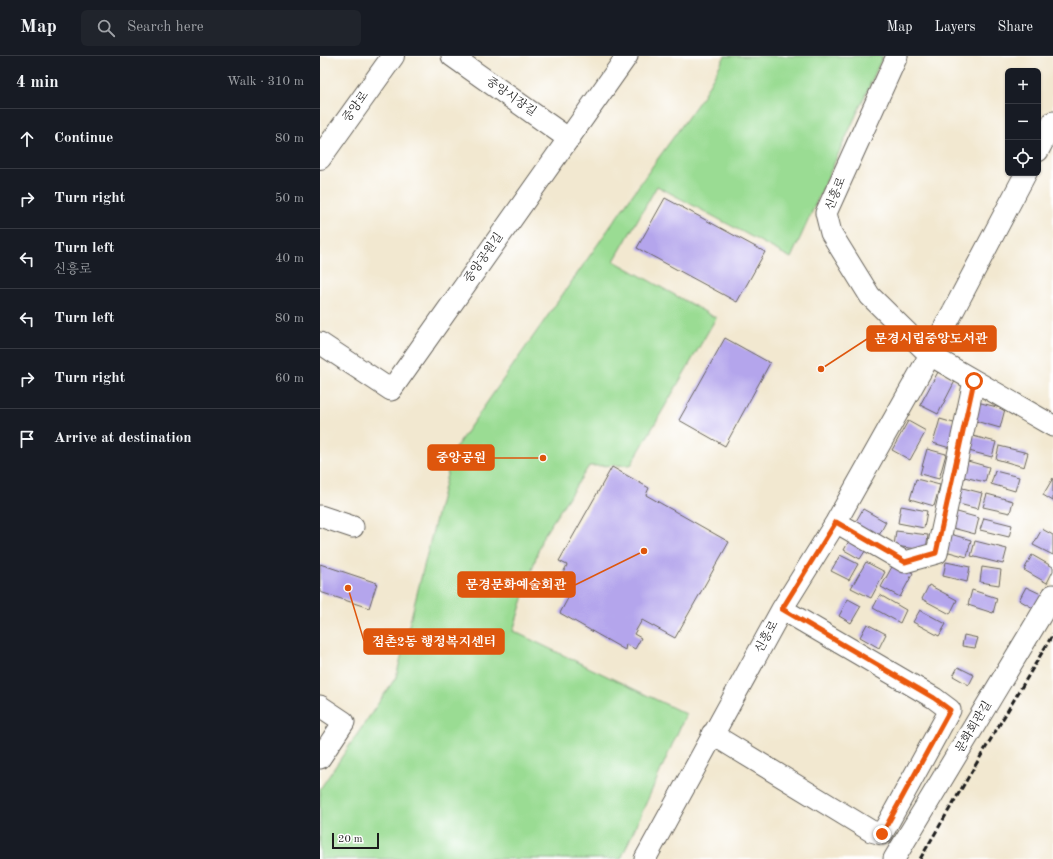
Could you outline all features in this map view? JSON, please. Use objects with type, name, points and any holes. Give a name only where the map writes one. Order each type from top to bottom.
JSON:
[{"type":"main road","name":"중앙로","points":[[320,158],[393,56]]},
{"type":"street","name":"중앙시장길","points":[[452,56],[569,139]]},
{"type":"street","name":"중앙공원길","points":[[320,343],[391,390],[628,56]]},
{"type":"street","name":"신흥로","points":[[897,56],[826,213],[832,233],[870,296],[930,355]]},
{"type":"street","points":[[1041,145],[1053,122]]},
{"type":"street","name":"신흥로","points":[[645,859],[712,734],[782,609],[836,522],[930,355],[1024,176]]},
{"type":"street","points":[[930,355],[1053,426]]},
{"type":"street","points":[[836,522],[905,562],[936,553],[974,381]]},
{"type":"street","points":[[320,516],[353,528]]},
{"type":"street","name":"문화회관길","points":[[894,859],[1053,594]]},
{"type":"street","points":[[712,734],[871,831],[882,834],[950,710],[934,698],[782,609]]},
{"type":"street","points":[[320,706],[344,722],[320,758]]},
{"type":"green space","points":[[725,56],[883,56],[791,258],[657,186],[614,261],[716,318],[631,465],[589,466],[542,538],[513,631],[686,714],[621,859],[320,859],[320,789],[396,677],[453,451],[701,99]]},
{"type":"building","points":[[665,198],[765,252],[737,302],[637,248]]},
{"type":"building","points":[[725,338],[770,363],[725,446],[679,420]]},
{"type":"building","points":[[938,372],[955,381],[938,414],[920,405]]},
{"type":"building","points":[[977,402],[1005,409],[1000,428],[972,420]]},
{"type":"building","points":[[940,419],[957,424],[950,448],[933,443]]},
{"type":"building","points":[[908,421],[926,431],[910,460],[892,450]]},
{"type":"building","points":[[965,434],[996,442],[992,457],[961,449]]},
{"type":"building","points":[[999,446],[1028,453],[1024,467],[996,459]]},
{"type":"building","points":[[927,449],[946,454],[939,479],[920,474]]},
{"type":"building","points":[[964,460],[989,467],[985,482],[960,476]]},
{"type":"building","points":[[612,467],[649,488],[646,495],[729,542],[675,638],[642,620],[634,634],[641,638],[635,649],[626,644],[625,650],[560,613],[572,591],[558,583],[567,565],[559,561]]},
{"type":"building","points":[[995,471],[1019,477],[1015,491],[991,484]]},
{"type":"building","points":[[1053,478],[1053,501],[1043,495]]},
{"type":"building","points":[[916,479],[940,485],[934,506],[910,499]]},
{"type":"building","points":[[955,486],[982,493],[978,509],[951,502]]},
{"type":"building","points":[[987,494],[1013,501],[1010,513],[983,507]]},
{"type":"building","points":[[901,506],[927,511],[924,528],[898,523]]},
{"type":"building","points":[[863,509],[886,522],[876,541],[852,528]]},
{"type":"building","points":[[950,510],[979,518],[975,534],[945,526]]},
{"type":"building","points":[[984,518],[1012,525],[1009,537],[980,530]]},
{"type":"building","points":[[1042,529],[1053,535],[1053,555],[1033,545]]},
{"type":"building","points":[[896,531],[928,535],[926,550],[894,546]]},
{"type":"building","points":[[947,533],[971,540],[967,557],[942,550]]},
{"type":"building","points":[[850,539],[867,548],[860,559],[844,550]]},
{"type":"building","points":[[975,541],[1007,549],[1003,564],[971,556]]},
{"type":"building","points":[[840,555],[858,564],[849,580],[831,571]]},
{"type":"building","points":[[1032,555],[1053,567],[1053,571],[1047,583],[1024,570]]},
{"type":"building","points":[[866,562],[885,572],[871,598],[851,588]]},
{"type":"building","points":[[946,562],[970,567],[967,582],[943,576]]},
{"type":"building","points":[[894,563],[913,573],[900,597],[881,587]]},
{"type":"building","points":[[320,564],[377,583],[369,608],[320,592]]},
{"type":"building","points":[[982,567],[1001,570],[999,585],[980,582]]},
{"type":"building","points":[[929,585],[957,600],[950,614],[922,599]]},
{"type":"building","points":[[1026,587],[1043,595],[1035,609],[1019,600]]},
{"type":"building","points":[[972,590],[997,598],[993,613],[968,605]]},
{"type":"building","points":[[880,595],[906,610],[900,623],[873,608]]},
{"type":"building","points":[[848,599],[861,606],[851,623],[839,616]]},
{"type":"building","points":[[920,610],[946,624],[939,636],[913,622]]},
{"type":"building","points":[[867,624],[886,634],[879,648],[860,637]]},
{"type":"building","points":[[964,635],[978,638],[975,648],[962,646]]},
{"type":"building","points":[[958,667],[974,675],[969,685],[953,676]]},
{"type":"railway","points":[[920,859],[1053,634]]},
{"type":"place","name":"문경시립중앙도서관","points":[[821,369]]},
{"type":"place","name":"중앙공원","points":[[543,458]]},
{"type":"place","name":"문경문화예술회관","points":[[644,551]]},
{"type":"place","name":"점촌2동 행정복지센터","points":[[348,588]]},
{"type":"route","points":[[882,834],[950,710],[934,698],[782,609],[836,522],[905,562],[936,553],[974,381]]}]
